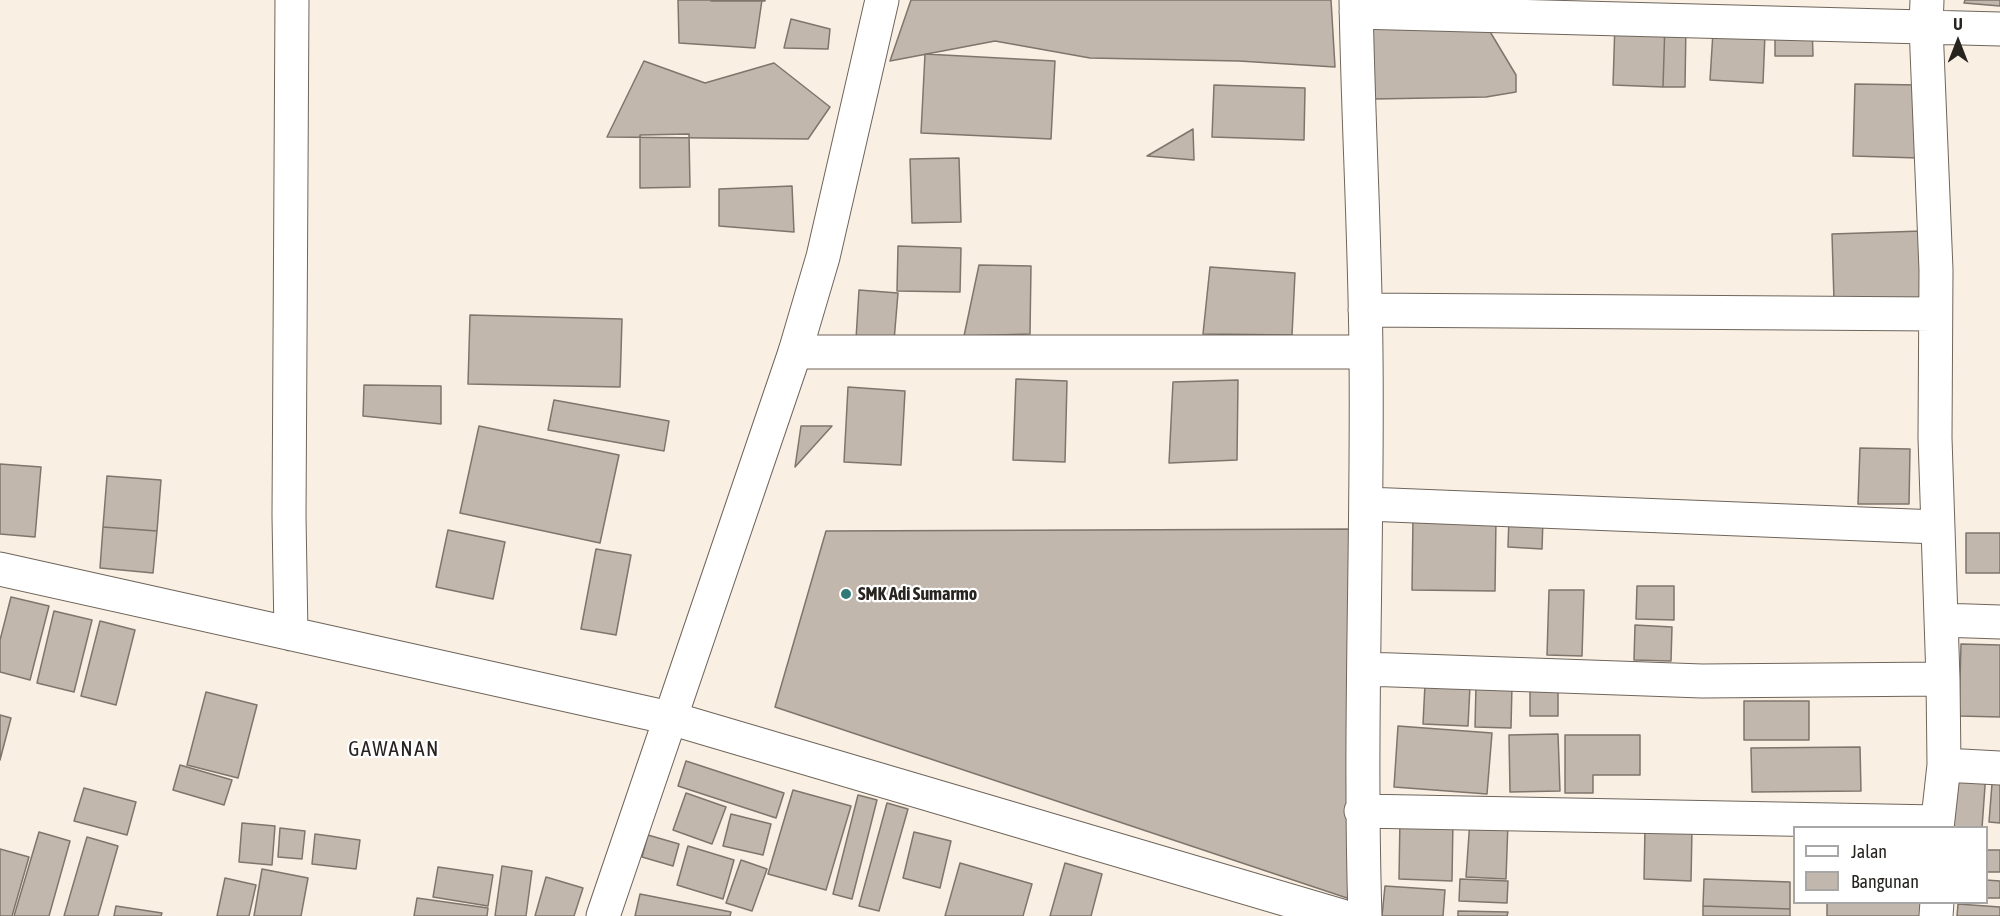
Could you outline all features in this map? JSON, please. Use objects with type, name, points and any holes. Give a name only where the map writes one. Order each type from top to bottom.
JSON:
[{"type":"street","points":[[291,634],[289,504],[292,0]]},
{"type":"street","points":[[603,916],[795,352],[823,257],[882,0]]},
{"type":"street","points":[[1365,916],[1361,811],[1365,669],[1366,352],[1356,6],[1927,13],[2000,29]]},
{"type":"street","points":[[1361,811],[1937,825],[1944,765],[1943,679],[1937,527],[1935,314],[1927,13]]},
{"type":"street","points":[[1365,310],[1935,314]]},
{"type":"street","points":[[795,352],[1366,352]]},
{"type":"street","points":[[1366,504],[1937,527]]},
{"type":"street","points":[[0,568],[670,718],[1256,903],[1304,907],[1342,916]]},
{"type":"street","points":[[1941,620],[2000,622]]},
{"type":"street","points":[[1365,669],[1702,681],[1943,679]]},
{"type":"street","points":[[1944,765],[2000,768]]},
{"type":"building","points":[[678,0],[762,0],[755,48],[679,43]]},
{"type":"building","points":[[711,0],[765,1],[711,1]]},
{"type":"building","points":[[911,0],[1331,0],[1335,67],[1239,61],[1090,58],[995,41],[890,61]]},
{"type":"building","points":[[1965,0],[2000,0],[2000,6],[1964,3]]},
{"type":"building","points":[[791,19],[830,29],[828,49],[784,48]]},
{"type":"building","points":[[1615,22],[1665,23],[1663,87],[1613,85]]},
{"type":"building","points":[[1665,23],[1686,23],[1685,87],[1663,87]]},
{"type":"building","points":[[1775,25],[1812,25],[1813,56],[1775,56]]},
{"type":"building","points":[[1367,27],[1489,30],[1516,75],[1516,92],[1486,97],[1374,99]]},
{"type":"building","points":[[1713,32],[1765,34],[1763,83],[1710,80]]},
{"type":"building","points":[[925,54],[1055,61],[1051,139],[921,133]]},
{"type":"building","points":[[644,61],[705,83],[774,63],[830,107],[808,139],[607,137]]},
{"type":"building","points":[[1855,84],[1920,85],[1918,158],[1853,156]]},
{"type":"building","points":[[1214,85],[1305,88],[1304,140],[1212,137]]},
{"type":"building","points":[[1193,129],[1194,160],[1147,156]]},
{"type":"building","points":[[689,134],[690,187],[640,188],[640,135]]},
{"type":"building","points":[[959,158],[961,222],[912,223],[910,159]]},
{"type":"building","points":[[792,186],[794,232],[719,226],[719,189]]},
{"type":"building","points":[[1922,231],[1924,299],[1834,301],[1832,234]]},
{"type":"building","points":[[898,246],[961,248],[960,292],[897,291]]},
{"type":"building","points":[[979,265],[1031,266],[1030,334],[964,336]]},
{"type":"building","points":[[1210,267],[1295,273],[1292,335],[1203,334]]},
{"type":"building","points":[[859,290],[898,293],[894,341],[856,339]]},
{"type":"building","points":[[470,315],[622,319],[620,387],[468,384]]},
{"type":"building","points":[[1016,379],[1067,381],[1065,462],[1013,460]]},
{"type":"building","points":[[1238,380],[1237,460],[1169,463],[1173,382]]},
{"type":"building","points":[[364,385],[441,386],[441,424],[363,416]]},
{"type":"building","points":[[848,387],[905,391],[901,465],[844,462]]},
{"type":"building","points":[[554,400],[669,421],[664,451],[548,430]]},
{"type":"building","points":[[479,426],[619,455],[600,543],[460,513]]},
{"type":"building","points":[[801,426],[832,426],[795,467]]},
{"type":"building","points":[[1860,448],[1910,449],[1909,504],[1858,504]]},
{"type":"building","points":[[0,464],[41,467],[35,537],[0,534]]},
{"type":"building","points":[[107,476],[161,480],[157,531],[103,527]]},
{"type":"building","points":[[1413,516],[1496,517],[1495,591],[1412,590]]},
{"type":"building","points":[[1509,517],[1543,519],[1542,549],[1508,547]]},
{"type":"building","points":[[103,527],[157,531],[153,573],[100,568]]},
{"type":"building","points":[[1355,529],[1350,899],[775,707],[826,531]]},
{"type":"building","points":[[448,530],[505,542],[493,599],[436,587]]},
{"type":"building","points":[[1966,533],[2000,533],[2000,573],[1966,573]]},
{"type":"building","points":[[596,549],[631,555],[616,635],[581,629]]},
{"type":"building","points":[[1637,586],[1674,586],[1674,620],[1636,619]]},
{"type":"building","points":[[1549,590],[1584,590],[1582,656],[1547,655]]},
{"type":"building","points":[[11,597],[49,606],[30,680],[0,672],[0,640]]},
{"type":"building","points":[[54,611],[92,620],[74,692],[37,683]]},
{"type":"building","points":[[100,621],[135,630],[116,705],[81,696]]},
{"type":"building","points":[[1635,625],[1672,627],[1671,661],[1634,660]]},
{"type":"building","points":[[1961,644],[2000,645],[2000,717],[1959,716]]},
{"type":"building","points":[[1425,684],[1470,686],[1468,726],[1423,724]]},
{"type":"building","points":[[1530,684],[1558,684],[1558,716],[1530,716]]},
{"type":"building","points":[[1476,685],[1512,685],[1511,728],[1475,727]]},
{"type":"building","points":[[206,692],[257,705],[238,778],[187,765]]},
{"type":"building","points":[[1744,701],[1809,701],[1809,740],[1744,740]]},
{"type":"building","points":[[0,715],[11,718],[0,760]]},
{"type":"building","points":[[1398,726],[1492,733],[1487,794],[1394,787]]},
{"type":"building","points":[[1558,734],[1560,791],[1510,792],[1509,735]]},
{"type":"building","points":[[1565,735],[1640,735],[1640,775],[1593,775],[1593,793],[1565,793]]},
{"type":"building","points":[[1860,747],[1861,791],[1752,792],[1751,748]]},
{"type":"building","points":[[686,761],[784,793],[776,818],[678,786]]},
{"type":"building","points":[[180,765],[232,780],[224,805],[173,790]]},
{"type":"building","points":[[1952,769],[1986,772],[1982,826],[1947,826]]},
{"type":"building","points":[[1993,771],[2000,772],[2000,823],[1989,822]]},
{"type":"building","points":[[84,788],[136,802],[127,835],[74,821]]},
{"type":"building","points":[[793,790],[851,806],[826,890],[768,874]]},
{"type":"building","points":[[686,793],[726,807],[712,844],[673,830]]},
{"type":"building","points":[[858,795],[877,800],[852,899],[833,894]]},
{"type":"building","points":[[887,803],[908,809],[879,911],[859,906]]},
{"type":"building","points":[[731,814],[771,824],[763,855],[723,846]]},
{"type":"building","points":[[1400,817],[1453,819],[1452,881],[1399,879]]},
{"type":"building","points":[[1470,820],[1508,822],[1506,879],[1466,877]]},
{"type":"building","points":[[242,823],[275,826],[272,865],[239,862]]},
{"type":"building","points":[[280,828],[305,831],[302,859],[278,857]]},
{"type":"building","points":[[1645,828],[1692,829],[1691,881],[1644,879]]},
{"type":"building","points":[[39,832],[70,841],[49,916],[14,916]]},
{"type":"building","points":[[914,832],[951,841],[940,888],[903,878]]},
{"type":"building","points":[[315,834],[360,840],[356,869],[312,864]]},
{"type":"building","points":[[648,835],[679,844],[673,866],[642,857]]},
{"type":"building","points":[[87,837],[118,846],[98,916],[64,916]]},
{"type":"building","points":[[688,846],[734,860],[723,899],[677,885]]},
{"type":"building","points":[[0,849],[29,857],[12,916],[0,916]]},
{"type":"building","points":[[1988,850],[2000,850],[2000,872],[1988,872]]},
{"type":"building","points":[[741,860],[767,869],[752,911],[726,903]]},
{"type":"building","points":[[960,863],[1032,884],[1023,916],[945,916]]},
{"type":"building","points":[[1065,863],[1102,874],[1091,916],[1050,916]]},
{"type":"building","points":[[502,866],[532,871],[526,916],[495,916]]},
{"type":"building","points":[[438,867],[493,875],[488,906],[433,897]]},
{"type":"building","points":[[262,869],[308,878],[301,916],[254,916]]},
{"type":"building","points":[[546,877],[583,888],[574,916],[535,916]]},
{"type":"building","points":[[225,878],[256,885],[249,916],[217,916]]},
{"type":"building","points":[[1460,879],[1508,881],[1507,903],[1459,901]]},
{"type":"building","points":[[1704,879],[1790,882],[1790,909],[1703,906]]},
{"type":"building","points":[[1988,880],[2000,881],[2000,898],[1988,898]]},
{"type":"building","points":[[1385,886],[1445,890],[1443,916],[1382,916]]},
{"type":"building","points":[[640,894],[731,912],[730,916],[635,916]]},
{"type":"building","points":[[417,898],[488,908],[487,916],[414,916]]},
{"type":"building","points":[[1827,904],[1922,904],[1922,916],[1827,916]]},
{"type":"building","points":[[1958,904],[2000,907],[2000,916],[1957,916]]},
{"type":"building","points":[[116,906],[162,913],[161,916],[114,916]]},
{"type":"building","points":[[1703,906],[1790,909],[1790,916],[1703,916]]},
{"type":"building","points":[[1458,911],[1508,912],[1507,916],[1458,916]]},
{"type":"place","name":"SMK Adi Sumarmo","points":[[846,594]]},
{"type":"district","name":"GAWANAN","points":[[394,749]]}]
